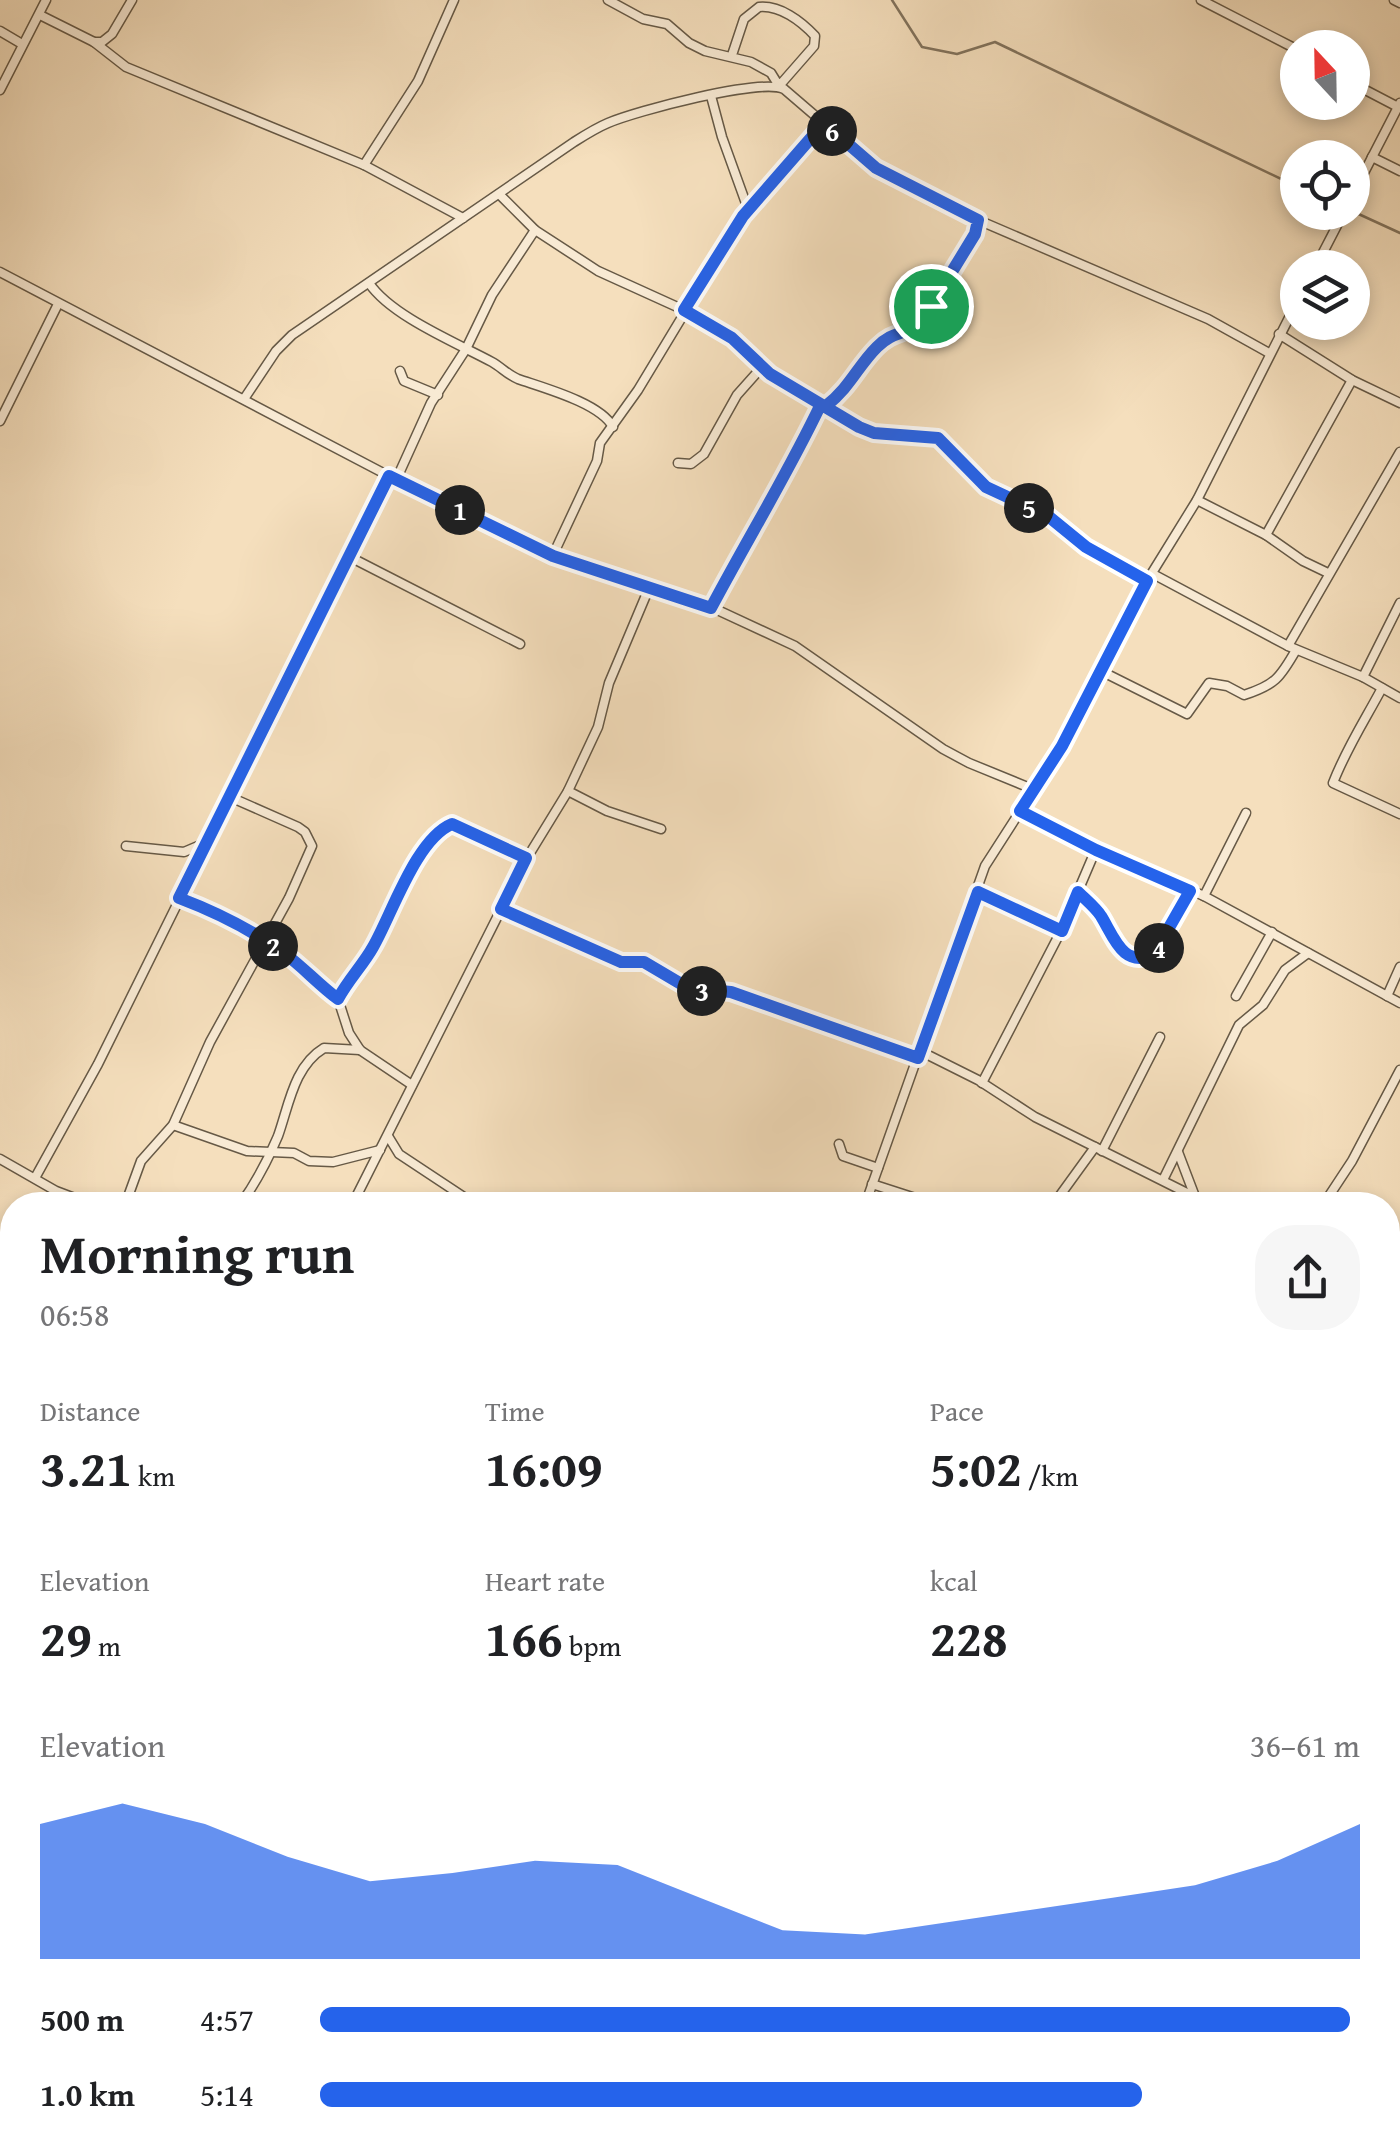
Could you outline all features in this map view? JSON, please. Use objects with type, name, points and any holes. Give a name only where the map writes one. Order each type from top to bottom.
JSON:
[{"type":"street","points":[[0,90],[46,0]]},
{"type":"street","points":[[94,42],[109,38],[132,0]]},
{"type":"street","points":[[364,165],[418,81],[454,0]]},
{"type":"street","points":[[608,0],[644,20],[667,24],[705,51],[732,55],[770,73],[779,86],[876,168],[978,220],[1208,319],[1270,353]]},
{"type":"street","points":[[1201,0],[1280,41]]},
{"type":"street","points":[[244,399],[276,351],[292,335],[574,142],[609,122],[748,88],[779,86],[814,46],[815,36],[777,8],[759,7],[744,20],[732,55]]},
{"type":"street","points":[[40,14],[94,42],[126,67],[364,165],[463,218]]},
{"type":"street","points":[[0,31],[22,44]]},
{"type":"street","points":[[1370,91],[1399,105],[1370,161]]},
{"type":"street","points":[[712,96],[748,209]]},
{"type":"street","points":[[553,556],[597,461],[600,443],[748,209],[824,123]]},
{"type":"street","points":[[1372,157],[1400,170]]},
{"type":"street","points":[[499,194],[535,230],[598,271],[684,310],[732,338],[762,367],[823,406],[874,433],[938,438],[986,487],[1048,516],[1086,547],[1400,698]]},
{"type":"street","points":[[711,608],[823,406],[844,391],[878,346],[919,326],[975,234],[978,220]]},
{"type":"street","points":[[35,1178],[98,1064],[420,425],[466,349],[492,295],[535,230]]},
{"type":"street","points":[[0,272],[553,556],[711,608],[795,646],[942,749],[968,764],[1035,790]]},
{"type":"street","points":[[369,284],[378,296],[513,377],[601,413],[613,427]]},
{"type":"street","points":[[0,421],[58,304]]},
{"type":"street","points":[[869,1192],[985,866],[1035,790],[1197,500],[1280,331]]},
{"type":"street","points":[[1278,334],[1352,380],[1400,403]]},
{"type":"street","points":[[678,463],[691,464],[704,454],[737,395],[762,367]]},
{"type":"street","points":[[400,371],[404,381],[438,395]]},
{"type":"street","points":[[1266,535],[1352,380]]},
{"type":"street","points":[[1101,672],[1187,714],[1209,683],[1244,695],[1268,686],[1284,671],[1328,573],[1400,452]]},
{"type":"street","points":[[1197,500],[1266,535],[1328,573]]},
{"type":"street","points":[[350,558],[520,644]]},
{"type":"street","points":[[358,1192],[526,858],[568,791],[598,727],[610,683],[649,588]]},
{"type":"street","points":[[1362,677],[1400,603]]},
{"type":"street","points":[[1382,688],[1332,782],[1400,814]]},
{"type":"street","points":[[568,791],[606,811],[662,828]]},
{"type":"street","points":[[130,1192],[141,1161],[173,1124],[210,1042],[309,856],[311,840],[298,827],[230,796]]},
{"type":"street","points":[[1020,811],[1096,850],[1204,896],[1400,1003]]},
{"type":"street","points":[[1204,896],[1246,813]]},
{"type":"street","points":[[338,999],[372,949],[436,833],[452,824],[461,826],[526,858]]},
{"type":"street","points":[[126,846],[184,852],[196,850],[208,840]]},
{"type":"street","points":[[982,1083],[1062,931],[1096,850]]},
{"type":"street","points":[[1078,892],[1096,910],[1122,951],[1142,958],[1150,957],[1159,948],[1190,891]]},
{"type":"street","points":[[978,892],[1062,931]]},
{"type":"street","points":[[179,898],[215,912],[266,941],[338,999],[349,1033],[360,1050],[412,1084]]},
{"type":"street","points":[[501,909],[621,962],[644,962],[688,988],[731,992],[920,1055],[982,1083],[1035,1117],[1190,1192]]},
{"type":"street","points":[[1236,996],[1272,932]]},
{"type":"street","points":[[1163,1180],[1239,1025],[1263,1005],[1285,970],[1308,954]]},
{"type":"street","points":[[1387,996],[1400,967]]},
{"type":"street","points":[[1064,1192],[1099,1149],[1160,1038]]},
{"type":"street","points":[[247,1192],[271,1151],[288,1096],[314,1054],[324,1048],[360,1050]]},
{"type":"street","points":[[1332,1192],[1400,1070]]},
{"type":"street","points":[[173,1124],[247,1151],[294,1153],[309,1161],[399,1154]]},
{"type":"street","points":[[388,1136],[399,1154],[456,1192]]},
{"type":"street","points":[[839,1144],[843,1156],[878,1168]]},
{"type":"street","points":[[1177,1151],[1193,1192]]},
{"type":"street","points":[[0,1158],[61,1192]]},
{"type":"street","points":[[872,1184],[897,1192]]},
{"type":"waterway","points":[[892,0],[922,47],[957,54],[995,42],[1280,178]]},
{"type":"waterway","points":[[1370,219],[1400,233]]},
{"type":"route","points":[[931,306],[919,326],[878,346],[844,391],[826,406],[820,406],[788,473],[762,512],[711,608],[553,556],[389,476],[179,898],[256,934],[338,999],[362,966],[436,833],[452,824],[526,858],[501,909],[621,962],[644,962],[688,988],[731,992],[918,1058],[978,892],[1062,931],[1078,892],[1096,910],[1128,956],[1142,958],[1154,954],[1190,891],[1020,811],[1062,746],[1147,581],[1086,547],[1048,516],[986,487],[938,438],[874,433],[859,427],[820,406],[770,374],[746,348],[684,310],[743,216],[824,123],[876,168],[978,220],[975,234],[931,306]]}]
